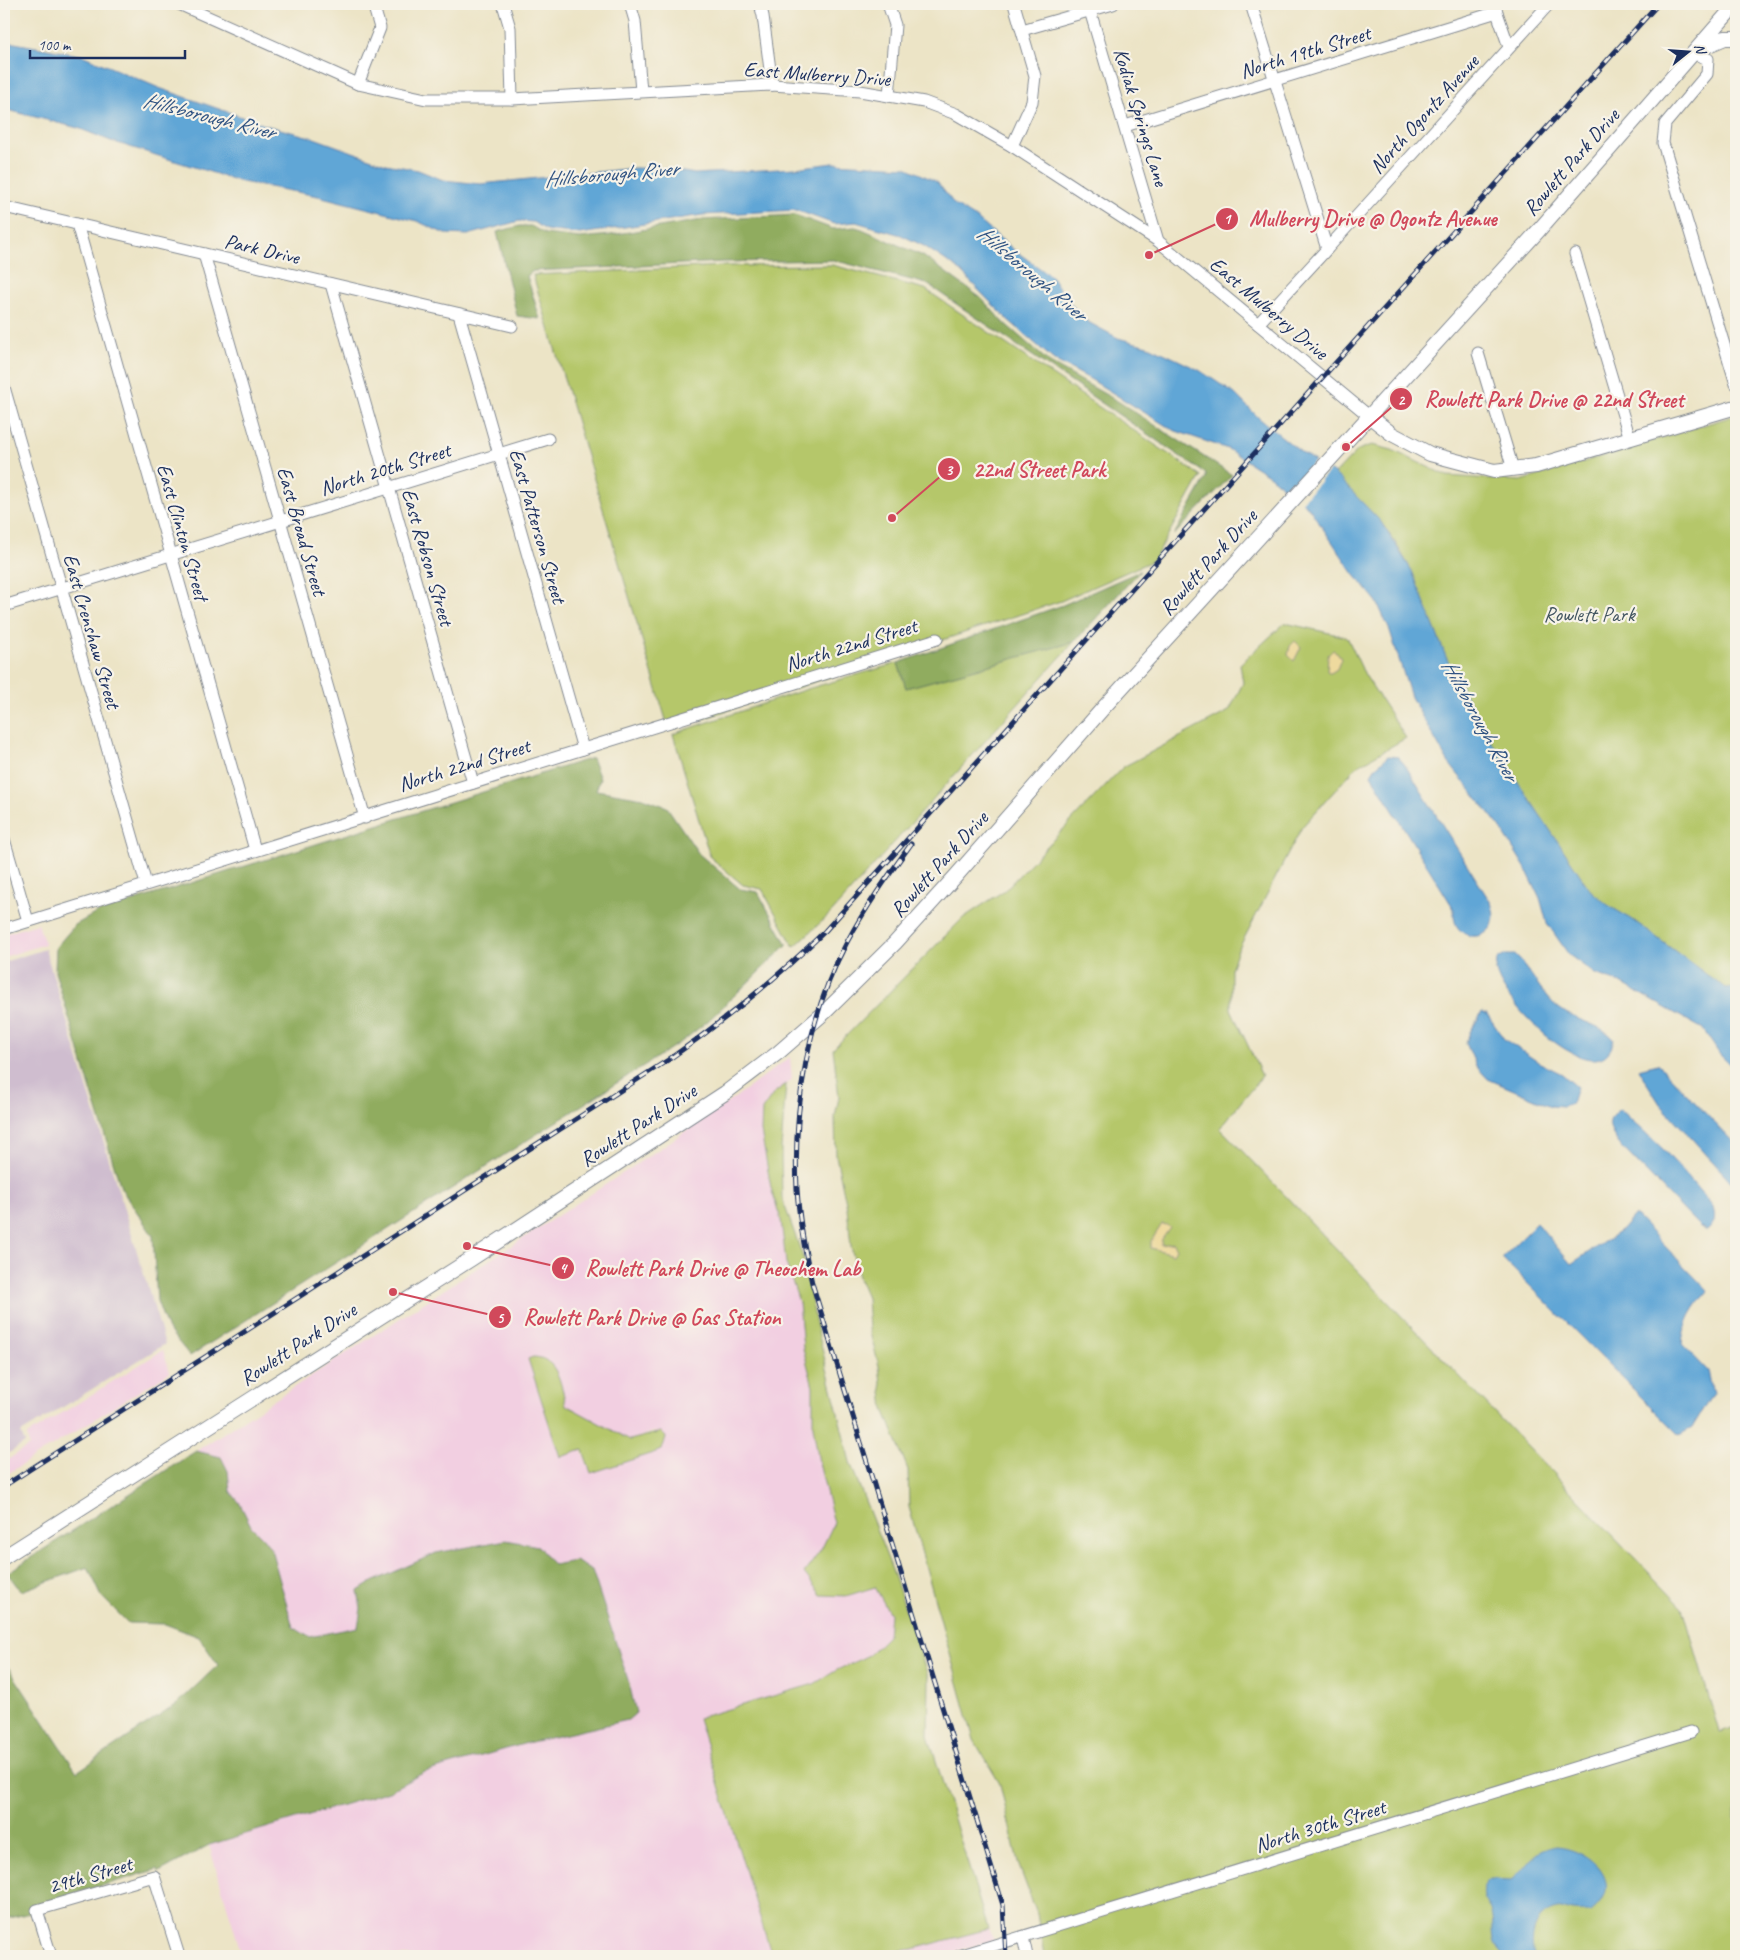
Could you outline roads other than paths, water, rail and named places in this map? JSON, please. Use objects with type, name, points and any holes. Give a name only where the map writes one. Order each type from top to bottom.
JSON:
[{"type":"street","name":"East Mulberry Drive","points":[[179,4],[358,84],[426,99],[512,99],[772,85],[860,91],[924,102],[956,114],[1012,146],[1158,241],[1369,416]]},
{"type":"street","points":[[358,84],[380,28],[373,4]]},
{"type":"street","points":[[502,4],[510,28],[512,99]]},
{"type":"street","points":[[630,4],[635,21],[641,91]]},
{"type":"street","points":[[760,4],[772,85]]},
{"type":"street","points":[[888,4],[895,25],[889,96]]},
{"type":"street","points":[[1012,146],[1032,102],[1035,76],[1014,4]]},
{"type":"street","points":[[1022,30],[1089,7],[1114,4]]},
{"type":"street","points":[[1251,4],[1327,249]]},
{"type":"street","name":"North Ogontz Avenue","points":[[1258,324],[1549,4]]},
{"type":"street","name":"Rowlett Park Drive","points":[[4,1557],[471,1259],[724,1093],[778,1052],[825,1012],[902,936],[1285,506],[1539,230],[1736,4]]},
{"type":"street","name":"Kodiak Springs Lane","points":[[1089,7],[1158,241]]},
{"type":"street","points":[[1496,8],[1509,47]]},
{"type":"street","name":"North 19th Street","points":[[1124,126],[1275,81],[1496,8]]},
{"type":"street","points":[[1692,53],[1712,42],[1725,38],[1736,38]]},
{"type":"street","points":[[1692,53],[1708,59],[1707,74],[1665,124],[1663,143],[1736,384]]},
{"type":"street","name":"Park Drive","points":[[4,207],[512,326]]},
{"type":"street","name":"East Clinton Street","points":[[76,224],[255,850]]},
{"type":"street","name":"East Broad Street","points":[[204,254],[364,818]]},
{"type":"street","points":[[1575,254],[1630,439]]},
{"type":"street","name":"East Robson Street","points":[[330,284],[472,783]]},
{"type":"street","name":"East Patterson Street","points":[[459,314],[497,454],[583,749]]},
{"type":"street","points":[[1478,353],[1513,469]]},
{"type":"street","name":"East Crenshaw Street","points":[[4,387],[146,884]]},
{"type":"street","points":[[1369,416],[1392,434],[1430,454],[1494,471],[1536,466],[1736,407]]},
{"type":"street","name":"North 20th Street","points":[[4,606],[548,440]]},
{"type":"street","name":"North 22nd Street","points":[[4,929],[937,639]]},
{"type":"street","points":[[4,839],[28,921]]},
{"type":"street","name":"North 30th Street","points":[[959,1956],[1691,1732]]},
{"type":"street","name":"29th Street","points":[[51,1956],[37,1910],[154,1876],[179,1956]]},
{"type":"street","points":[[1023,1937],[1027,1956]]},
{"type":"water","name":"Hillsborough River","points":[[4,41],[84,56],[159,88],[265,125],[314,138],[386,164],[418,170],[443,180],[481,184],[635,168],[666,169],[695,174],[795,168],[833,163],[906,167],[937,182],[955,205],[976,218],[1014,250],[1052,277],[1066,299],[1088,322],[1118,338],[1151,347],[1199,370],[1235,394],[1260,419],[1302,453],[1335,474],[1381,522],[1412,571],[1446,657],[1486,734],[1590,890],[1609,906],[1633,920],[1726,989],[1736,988],[1736,1070],[1720,1055],[1703,1029],[1621,983],[1595,974],[1569,955],[1547,923],[1540,898],[1526,869],[1500,827],[1448,762],[1411,697],[1390,631],[1377,602],[1354,574],[1309,508],[1270,476],[1228,449],[1173,430],[1090,379],[1054,360],[1006,318],[957,268],[924,246],[901,235],[856,222],[834,224],[796,210],[702,215],[580,234],[546,230],[533,222],[519,221],[468,235],[445,234],[417,221],[318,196],[242,182],[111,141],[78,128],[4,109]]},
{"type":"water","points":[[1388,756],[1398,757],[1405,765],[1491,903],[1494,916],[1491,926],[1485,933],[1477,936],[1468,935],[1460,931],[1455,922],[1454,909],[1371,775],[1376,767]]},
{"type":"water","points":[[1505,955],[1515,955],[1527,968],[1547,997],[1560,1009],[1602,1029],[1614,1039],[1606,1055],[1591,1059],[1573,1054],[1553,1041],[1533,1024],[1516,1005],[1503,986],[1496,971],[1497,960]]},
{"type":"water","points":[[1482,1012],[1487,1014],[1504,1039],[1538,1062],[1562,1074],[1577,1087],[1572,1103],[1563,1107],[1551,1106],[1488,1079],[1476,1066],[1466,1043]]},
{"type":"water","points":[[1658,1064],[1736,1145],[1736,1187],[1660,1104],[1638,1069]]},
{"type":"water","points":[[1620,1109],[1664,1150],[1712,1205],[1714,1219],[1707,1231],[1699,1226],[1619,1144],[1611,1130],[1610,1121]]},
{"type":"water","points":[[1635,1215],[1708,1291],[1690,1315],[1682,1344],[1708,1371],[1713,1393],[1692,1428],[1679,1435],[1502,1258],[1537,1223],[1571,1264],[1622,1230]]},
{"type":"water","points":[[1557,1846],[1582,1854],[1601,1869],[1605,1879],[1606,1890],[1602,1901],[1591,1912],[1570,1912],[1563,1909],[1549,1911],[1535,1927],[1532,1942],[1534,1956],[1505,1956],[1494,1941],[1491,1913],[1482,1893],[1485,1884],[1490,1879],[1512,1880],[1535,1855]]},
{"type":"railway","points":[[4,1486],[668,1060],[729,1015],[788,966],[825,931],[1658,4]]},
{"type":"railway","points":[[911,844],[877,892],[854,929],[833,970],[822,1000],[806,1062],[801,1094],[796,1158],[798,1201],[812,1283],[1003,1905],[1006,1956]]},
{"type":"place","name":"Mulberry Drive @ Ogontz Avenue","points":[[1149,255]]},
{"type":"place","name":"Rowlett Park Drive @ 22nd Street","points":[[1346,447]]},
{"type":"place","name":"22nd Street Park","points":[[892,518]]},
{"type":"place","name":"Rowlett Park Drive @ Theochem Lab","points":[[467,1246]]},
{"type":"place","name":"Rowlett Park Drive @ Gas Station","points":[[393,1292]]},
{"type":"park label","name":"Rowlett Park","points":[[1589,614]]}]
